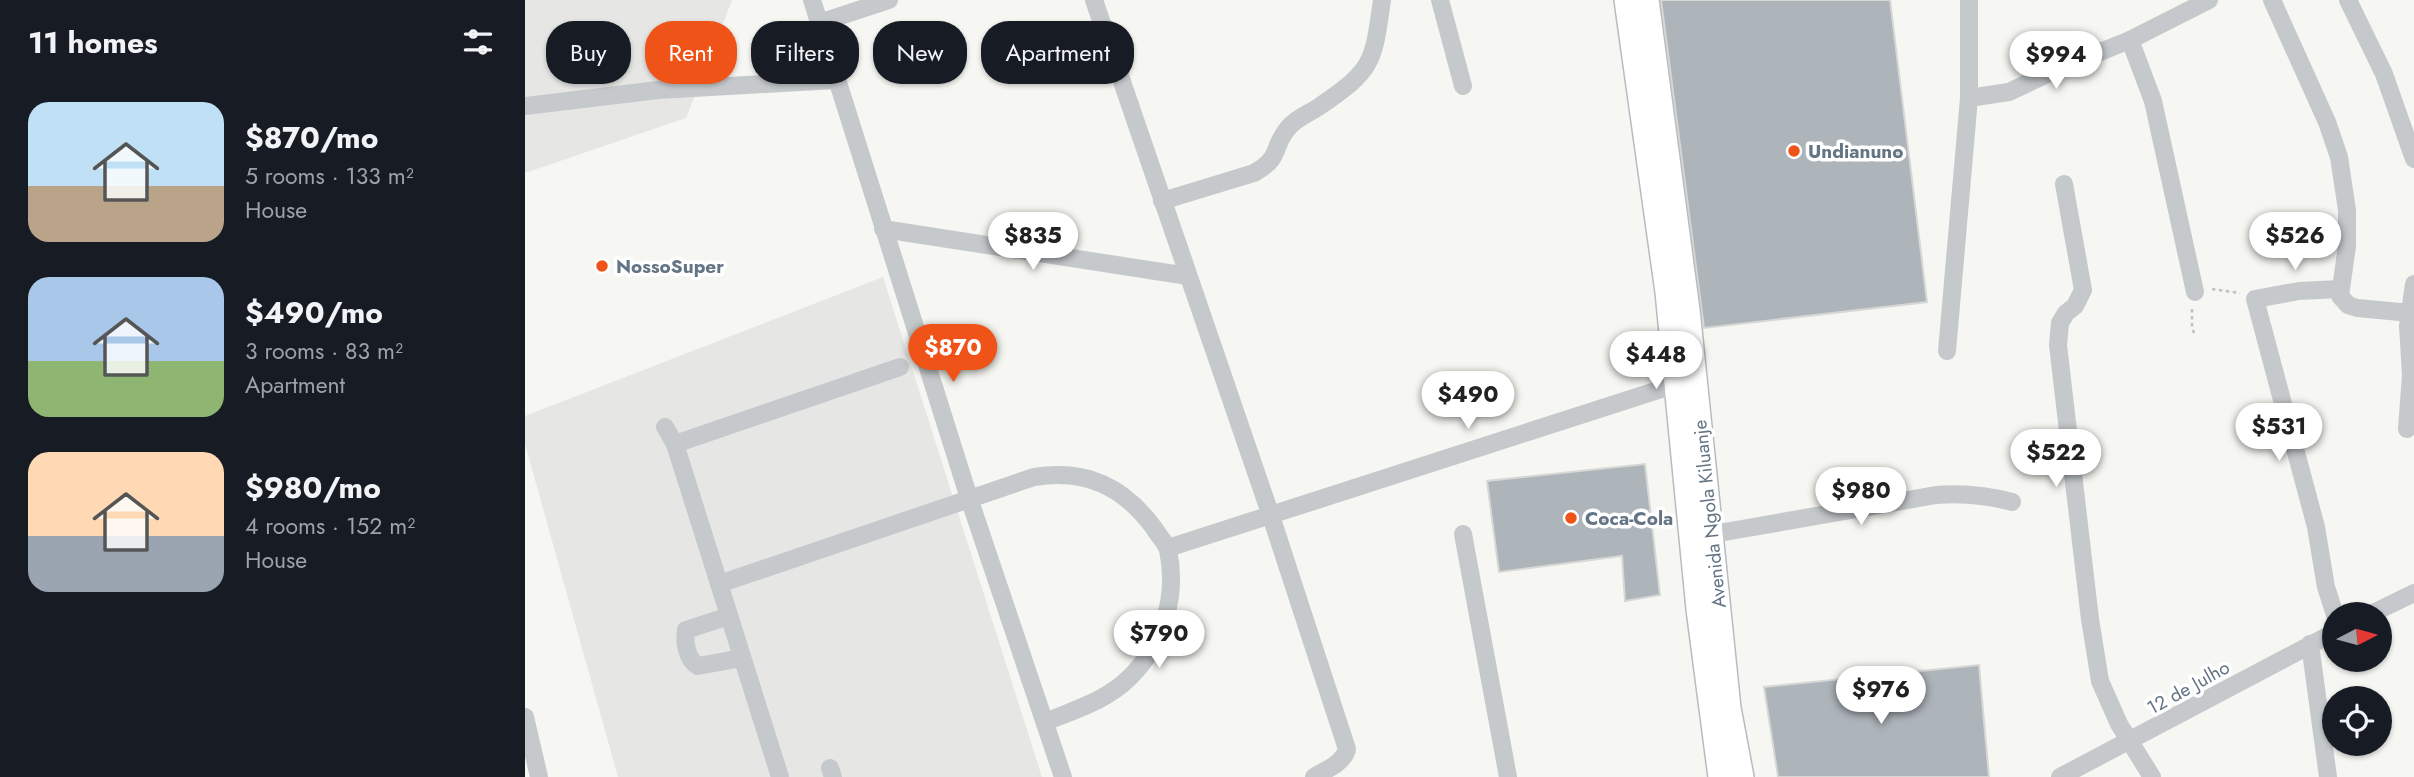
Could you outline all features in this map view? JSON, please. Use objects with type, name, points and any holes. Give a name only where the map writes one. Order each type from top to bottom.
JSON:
[{"type":"main road","name":"Avenida Ngola Kiluanje","points":[[1626,0],[1667,292],[1697,608],[1720,777]]},
{"type":"main road","name":"Avenida Ngola Kiluanje","points":[[1647,0],[1688,310],[1729,708],[1742,777]]},
{"type":"street","points":[[812,0],[818,21]]},
{"type":"street","points":[[825,21],[889,0]]},
{"type":"street","points":[[1094,0],[1271,516],[1347,749],[1346,756],[1314,777]]},
{"type":"street","points":[[1162,201],[1254,173],[1274,159],[1281,137],[1290,125],[1348,87],[1371,61],[1375,51],[1382,0]]},
{"type":"street","points":[[1440,0],[1463,86]]},
{"type":"street","points":[[1947,351],[1969,97],[1969,0]]},
{"type":"street","points":[[1969,97],[2010,92],[2060,68],[2130,40],[2209,0]]},
{"type":"street","points":[[2273,0],[2327,122],[2339,158],[2347,209],[2347,246],[2340,289],[2343,302],[2348,306],[2411,313]]},
{"type":"street","points":[[2349,0],[2384,74],[2414,159]]},
{"type":"street","points":[[2130,40],[2153,101],[2195,292]]},
{"type":"street","points":[[525,106],[658,90],[764,84]]},
{"type":"street","points":[[836,84],[969,498],[1063,777]]},
{"type":"street","points":[[2064,184],[2083,290],[2075,306],[2066,313],[2060,323],[2058,345],[2090,619],[2101,681],[2108,703],[2153,777]]},
{"type":"street","points":[[883,229],[1188,276]]},
{"type":"street","points":[[2407,429],[2411,374],[2408,326],[2414,284]]},
{"type":"street","points":[[2331,602],[2313,516],[2255,299],[2299,291],[2340,289]]},
{"type":"street","points":[[674,444],[900,367]]},
{"type":"street","points":[[1168,548],[1677,384]]},
{"type":"street","points":[[665,428],[674,444],[780,777]]},
{"type":"street","points":[[719,584],[1034,477],[1057,473],[1102,483],[1124,495],[1147,519],[1168,548],[1171,586],[1169,610],[1162,632],[1131,677],[1108,696],[1045,722]]},
{"type":"street","points":[[1713,534],[1936,495],[1963,493],[2012,502]]},
{"type":"street","points":[[1463,534],[1508,777]]},
{"type":"street","points":[[2392,604],[2414,593]]},
{"type":"street","points":[[729,616],[686,630],[689,656],[698,666],[742,658]]},
{"type":"street","name":"12 de Julho","points":[[2060,777],[2322,638]]},
{"type":"street","points":[[2310,644],[2328,777]]},
{"type":"street","points":[[525,717],[539,777]]},
{"type":"path","points":[[2195,337],[2191,316],[2195,292],[2221,289],[2255,299]]},
{"type":"shaded area","points":[[525,0],[732,0],[724,21],[645,21],[645,84],[699,84],[686,118],[525,173]]},
{"type":"shaded area","points":[[883,277],[1042,777],[618,777],[525,444],[525,416]]},
{"type":"building","name":"Undianuno","points":[[1661,0],[1890,0],[1927,302],[1704,328]]},
{"type":"building","name":"Coca-Cola","points":[[1645,464],[1660,595],[1625,601],[1622,556],[1499,572],[1487,481]]},
{"type":"building","points":[[1979,665],[1989,777],[1778,777],[1764,687]]},
{"type":"place","name":"Undianuno","points":[[1794,151]]},
{"type":"place","name":"NossoSuper","points":[[602,266]]},
{"type":"place","name":"Coca-Cola","points":[[1571,518]]}]
